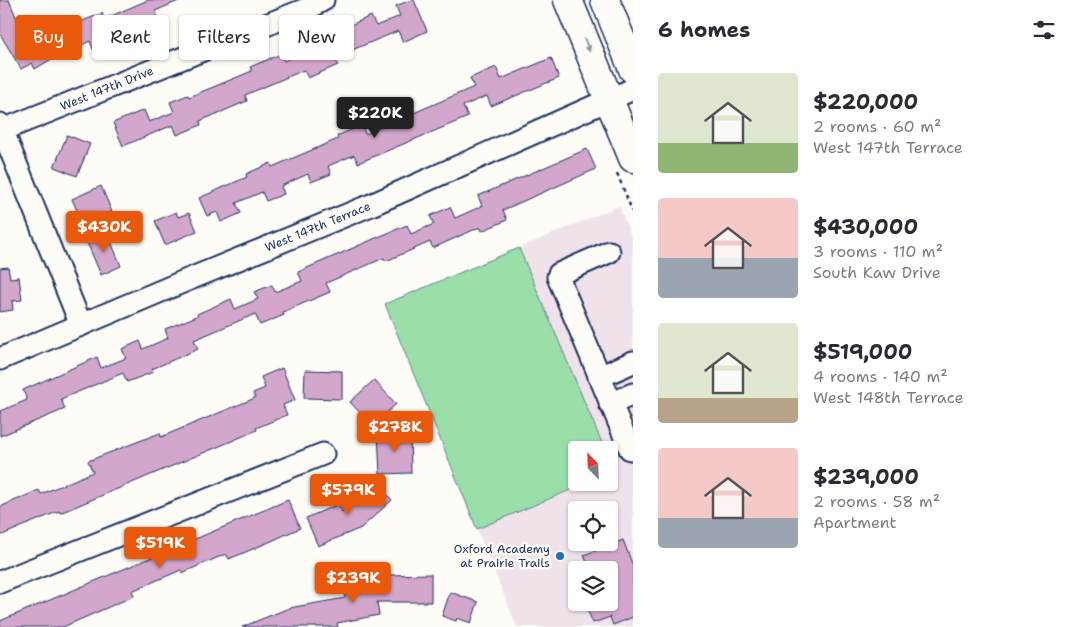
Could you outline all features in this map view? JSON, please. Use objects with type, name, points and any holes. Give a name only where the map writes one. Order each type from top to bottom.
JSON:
[{"type":"main road","points":[[568,0],[621,94],[633,158]]},
{"type":"main road","points":[[605,0],[633,69]]},
{"type":"street","name":"West 147th Drive","points":[[1,128],[311,7],[323,0]]},
{"type":"street","name":"West 147th Terrace","points":[[0,359],[371,205],[621,94]]},
{"type":"street","points":[[1,128],[81,325]]},
{"type":"street","points":[[609,252],[559,274],[558,277],[610,404],[632,451]]},
{"type":"street","points":[[599,377],[633,362]]},
{"type":"street","points":[[610,404],[633,394]]},
{"type":"street","points":[[0,582],[323,454]]},
{"type":"shaded area","points":[[619,206],[633,241],[633,627],[517,627],[477,529],[568,491],[618,491],[618,441],[601,441],[519,248]]},
{"type":"green space","points":[[519,248],[601,441],[568,441],[568,491],[477,529],[385,304]]},
{"type":"building","points":[[0,0],[9,0],[15,15],[15,59],[0,34]]},
{"type":"building","points":[[148,0],[181,0],[155,11],[157,15],[113,15]]},
{"type":"building","points":[[414,0],[427,31],[403,42],[398,31],[354,49],[354,23],[371,16],[376,26],[400,16],[396,6]]},
{"type":"building","points":[[92,17],[92,46],[90,41],[82,45],[82,21]]},
{"type":"building","points":[[279,55],[279,60],[336,60],[338,65],[308,78],[304,70],[245,95],[247,101],[200,121],[201,125],[177,135],[173,125],[123,146],[113,123],[144,110],[149,122],[174,112],[170,102],[188,95],[189,97],[252,71],[250,67]]},
{"type":"building","points":[[551,58],[559,78],[491,106],[487,96],[463,106],[468,117],[358,163],[354,155],[328,166],[331,174],[311,182],[308,174],[281,186],[284,194],[266,201],[262,192],[236,203],[241,213],[221,222],[217,212],[207,216],[199,198],[247,177],[246,174],[271,163],[272,167],[338,139],[337,136],[362,125],[365,134],[474,87],[470,78],[496,67],[501,79]]},
{"type":"building","points":[[16,60],[50,60],[35,69],[32,63],[21,69]]},
{"type":"building","points":[[67,135],[90,144],[77,176],[54,167]]},
{"type":"building","points":[[587,149],[596,169],[503,210],[507,220],[482,231],[480,227],[433,248],[430,242],[386,261],[384,258],[326,283],[330,292],[283,312],[284,315],[260,325],[255,314],[194,340],[198,349],[152,369],[153,372],[127,382],[123,373],[61,399],[65,409],[0,436],[0,411],[27,400],[23,390],[97,357],[101,368],[126,358],[122,349],[140,341],[143,349],[168,338],[165,329],[197,316],[197,314],[231,299],[235,309],[258,299],[254,292],[272,285],[275,292],[302,281],[298,272],[407,225],[411,234],[434,224],[430,216],[450,207],[455,218],[482,206],[478,196]]},
{"type":"building","points":[[101,186],[112,212],[92,220],[88,211],[79,215],[72,199]]},
{"type":"building","points":[[176,212],[178,217],[189,213],[197,231],[165,245],[155,221]]},
{"type":"building","points":[[107,232],[121,266],[101,275],[86,240]]},
{"type":"building","points":[[8,267],[10,278],[19,277],[22,300],[12,301],[13,310],[0,312],[0,268]]},
{"type":"building","points":[[282,368],[295,400],[283,405],[287,415],[227,443],[0,536],[0,507],[39,490],[41,494],[93,472],[88,461],[160,433],[161,437],[255,398],[253,393],[265,388],[261,377]]},
{"type":"building","points":[[305,370],[342,371],[342,399],[304,398]]},
{"type":"building","points":[[374,380],[396,404],[372,426],[350,402]]},
{"type":"building","points":[[410,433],[411,473],[380,474],[378,434]]},
{"type":"building","points":[[376,481],[392,500],[361,528],[318,546],[306,518],[339,504],[342,512]]},
{"type":"building","points":[[288,500],[300,528],[267,543],[229,559],[226,554],[182,573],[181,570],[132,591],[134,596],[63,627],[0,627],[0,621]]},
{"type":"building","points":[[623,540],[633,566],[633,617],[613,625],[610,617],[593,623],[588,611],[618,611],[618,561],[586,561],[584,555],[594,551],[618,551],[618,542]]},
{"type":"building","points":[[431,574],[431,602],[377,602],[379,615],[337,623],[338,627],[242,627],[289,608],[345,598],[344,589],[389,581],[389,575]]},
{"type":"building","points":[[450,592],[478,602],[471,623],[457,618],[456,621],[442,616]]},
{"type":"place","name":"Oxford Academy at Prairie Trails","points":[[560,556]]}]
